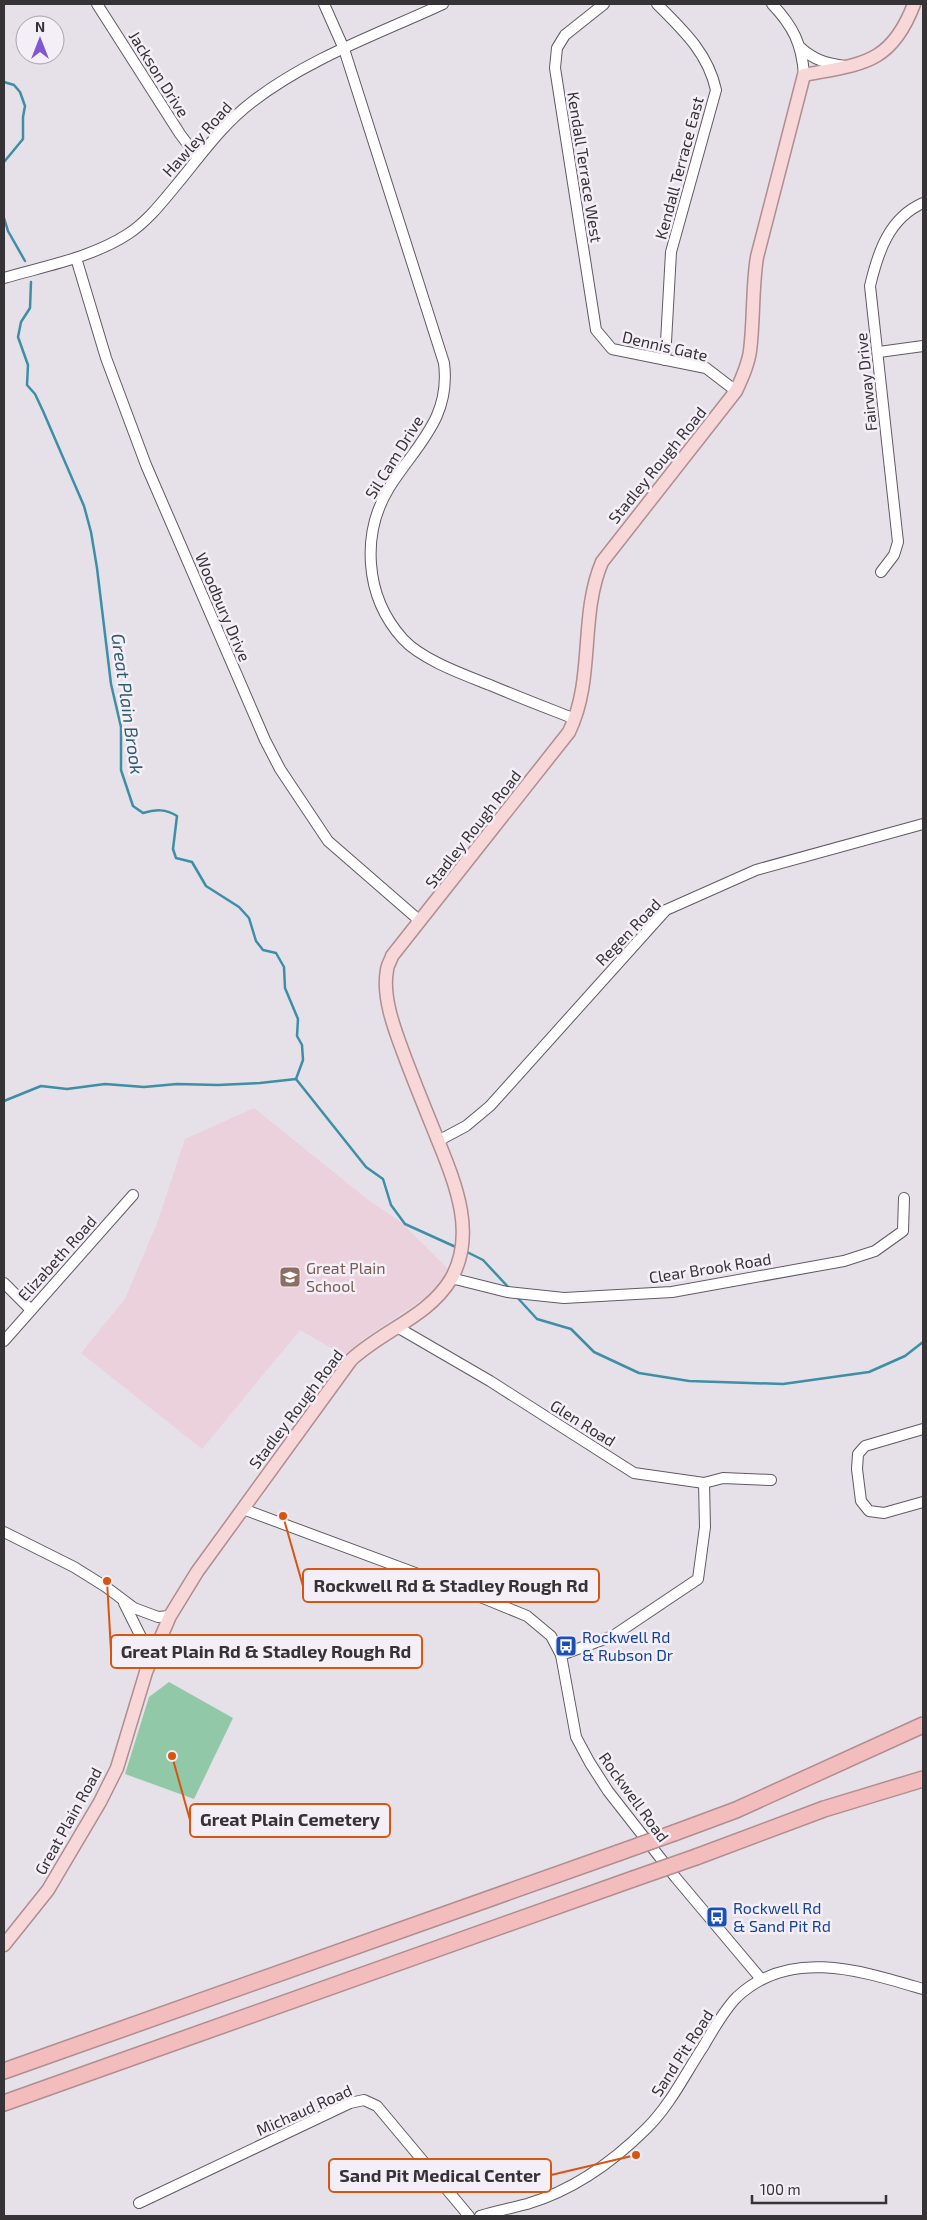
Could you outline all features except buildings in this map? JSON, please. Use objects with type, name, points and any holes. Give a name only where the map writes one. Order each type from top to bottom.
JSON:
[{"type":"highway","points":[[4,2072],[736,1810],[923,1725]]},
{"type":"highway","points":[[699,1856],[824,1809],[923,1779]]},
{"type":"highway","points":[[4,2103],[633,1878],[699,1856],[923,1790]]},
{"type":"main road","points":[[804,75],[850,66],[879,56],[892,43],[907,21],[914,4]]},
{"type":"main road","name":"Stadley Rough Road","points":[[170,1616],[197,1572],[351,1360],[368,1345],[433,1302],[451,1278],[462,1243],[462,1220],[456,1190],[396,1034],[386,990],[387,970],[392,956],[559,745],[575,719],[582,682],[592,591],[602,562],[736,391],[745,372],[750,351],[753,281],[757,258],[804,75]]},
{"type":"main road","name":"Great Plain Road","points":[[4,1946],[48,1890],[100,1802],[116,1768],[146,1672],[170,1616]]},
{"type":"street","name":"Jackson Drive","points":[[97,4],[180,134],[198,158]]},
{"type":"street","name":"Sil Cam Drive","points":[[324,4],[344,48],[444,363],[446,380],[438,416],[419,448],[389,488],[378,510],[370,545],[372,579],[382,610],[404,640],[441,665],[575,719]]},
{"type":"street","name":"Hawley Road","points":[[4,278],[76,258],[107,246],[129,234],[162,203],[228,124],[251,103],[285,78],[318,60],[443,4]]},
{"type":"street","name":"Kendall Terrace West","points":[[604,4],[565,35],[557,48],[555,68],[596,330],[612,349]]},
{"type":"street","name":"Kendall Terrace East","points":[[657,4],[681,28],[703,56],[712,72],[716,90],[671,252],[666,360]]},
{"type":"street","name":"Stadley Rough Road","points":[[772,4],[796,35],[800,47],[804,75]]},
{"type":"street","points":[[800,47],[811,57],[824,63],[850,66]]},
{"type":"street","name":"Fairway Drive","points":[[881,572],[894,555],[898,542],[879,352],[870,286],[877,257],[893,226],[923,202]]},
{"type":"street","name":"Woodbury Drive","points":[[76,258],[106,358],[146,465],[265,740],[280,769],[328,841],[420,921]]},
{"type":"street","points":[[879,352],[923,346]]},
{"type":"street","name":"Dennis Gate","points":[[612,349],[706,368],[736,391]]},
{"type":"street","name":"Regen Road","points":[[438,1141],[466,1126],[490,1106],[666,910],[756,870],[923,824]]},
{"type":"street","name":"Elizabeth Road","points":[[4,1341],[134,1195]]},
{"type":"street","name":"Clear Brook Road","points":[[451,1278],[507,1292],[564,1298],[672,1292],[844,1261],[875,1251],[903,1231],[904,1198]]},
{"type":"street","points":[[4,1284],[31,1310]]},
{"type":"street","name":"Glen Road","points":[[397,1326],[490,1381],[634,1472],[704,1483],[723,1478],[772,1480]]},
{"type":"street","points":[[923,1429],[865,1446],[858,1454],[857,1469],[861,1501],[869,1511],[884,1513],[923,1502]]},
{"type":"street","points":[[562,1655],[613,1636],[698,1579],[705,1527],[704,1483]]},
{"type":"street","name":"Rockwell Road","points":[[243,1509],[527,1616],[550,1636],[562,1655],[576,1737],[590,1763],[608,1791],[680,1883],[761,1978]]},
{"type":"street","name":"Great Plain Road","points":[[4,1532],[74,1567],[106,1587],[134,1608],[158,1617],[170,1616]]},
{"type":"street","name":"Great Plain Road","points":[[122,1600],[141,1637],[146,1672]]},
{"type":"street","name":"Sand Pit Road","points":[[480,2216],[529,2204],[575,2185],[626,2148],[649,2126],[673,2096],[702,2047],[736,1998],[761,1978],[797,1968],[838,1968],[860,1971],[923,1989]]},
{"type":"street","name":"Michaud Road","points":[[139,2203],[314,2119],[350,2103],[364,2100],[377,2106],[470,2216]]},
{"type":"shaded area","name":"Great Plain School","points":[[254,1108],[367,1199],[402,1223],[449,1270],[432,1293],[362,1340],[345,1356],[300,1330],[202,1449],[81,1353],[125,1299],[158,1221],[185,1139]]},
{"type":"green space","points":[[169,1682],[233,1718],[194,1799],[125,1774],[149,1697]]},
{"type":"waterway","name":"Great Plain Brook","points":[[4,82],[14,85],[20,92],[25,106],[23,139],[4,162]]},
{"type":"waterway","name":"Great Plain Brook","points":[[4,218],[8,231],[25,261]]},
{"type":"waterway","name":"Great Plain Brook","points":[[31,282],[30,308],[21,322],[18,337],[28,365],[27,385],[35,394],[43,411],[84,506],[91,532],[111,684],[121,727],[121,770],[133,806],[143,813],[161,810],[177,816],[173,849],[176,858],[192,862],[206,886],[239,907],[249,918],[256,941],[263,950],[276,953],[284,967],[285,988],[298,1019],[297,1036],[302,1045],[303,1060],[296,1079]]},
{"type":"waterway","points":[[4,1101],[41,1086],[67,1089],[105,1084],[144,1087],[177,1084],[218,1085],[296,1079],[366,1167],[383,1179],[391,1205],[405,1224],[458,1248]]},
{"type":"waterway","points":[[465,1251],[483,1260],[510,1289]]},
{"type":"waterway","points":[[515,1295],[537,1319],[571,1329],[594,1352],[639,1373],[689,1381],[783,1384],[869,1372],[905,1356],[923,1342]]},
{"type":"place","name":"Great Plain School","points":[[290,1277]]},
{"type":"place","name":"Rockwell Rd & Stadley Rough Rd","points":[[283,1516]]},
{"type":"place","name":"Great Plain Rd & Stadley Rough Rd","points":[[107,1581]]},
{"type":"place","name":"Rockwell Rd & Rubson Dr","points":[[566,1646]]},
{"type":"place","name":"Great Plain Cemetery","points":[[172,1756]]},
{"type":"place","name":"Rockwell Rd & Sand Pit Rd","points":[[717,1917]]},
{"type":"place","name":"Sand Pit Medical Center","points":[[636,2155]]}]
